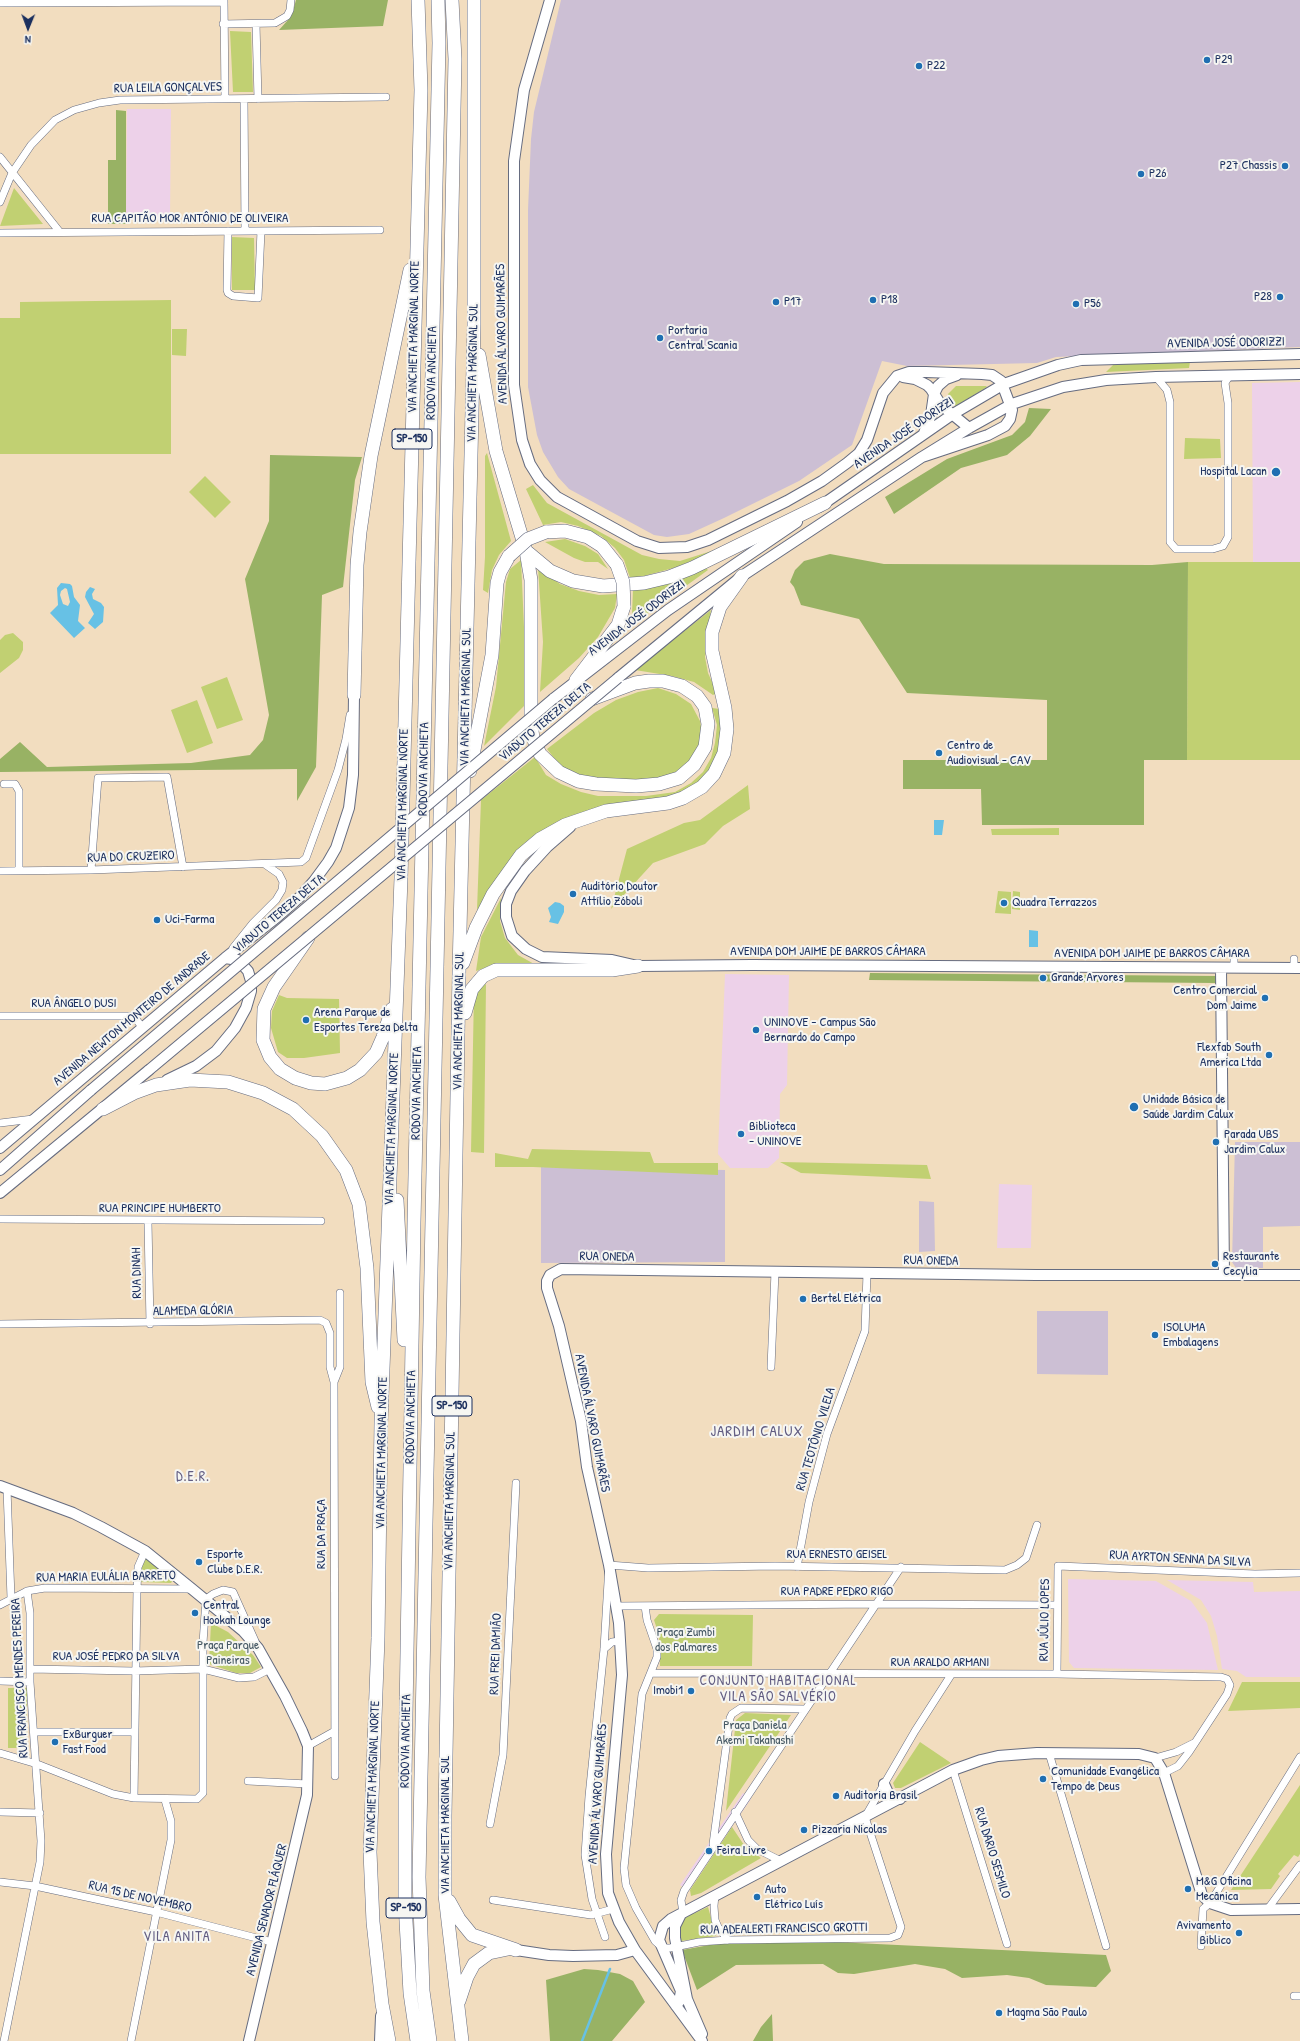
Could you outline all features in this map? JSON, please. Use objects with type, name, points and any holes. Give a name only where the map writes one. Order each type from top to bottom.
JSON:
[{"type":"highway","name":"VIA ANCHIETA MARGINAL NORTE","points":[[389,2041],[382,2004],[373,1922],[370,1852],[378,1638],[381,1423],[398,990],[421,90],[418,0]]},
{"type":"highway","name":"RODOVIA ANCHIETA","points":[[417,2041],[410,1992],[405,1903],[405,1775],[414,1222],[439,43],[438,0]]},
{"type":"highway","name":"RODOVIA ANCHIETA","points":[[430,2041],[423,1991],[419,1877],[455,59],[452,0]]},
{"type":"highway","name":"VIA ANCHIETA MARGINAL SUL","points":[[462,2041],[457,2008],[446,1893],[445,1746],[463,804],[474,325],[474,0]]},
{"type":"highway","points":[[354,695],[357,566],[360,532],[371,456],[417,235]]},
{"type":"highway","points":[[474,325],[496,451],[526,551],[532,594],[532,732],[540,754],[553,768],[578,781],[602,785],[650,785],[667,783],[679,778],[690,770],[702,754],[708,732],[705,707],[691,691]]},
{"type":"highway","points":[[526,551],[550,571],[573,581],[603,586],[644,583],[669,577],[692,568],[825,503]]},
{"type":"highway","points":[[463,804],[492,655],[497,584],[500,572],[508,556],[528,539],[546,532],[565,531],[588,537],[602,546],[617,566],[623,582],[624,606],[621,619],[616,629],[576,680]]},
{"type":"highway","points":[[460,974],[482,915],[493,894],[521,855],[540,839],[580,819],[620,808],[672,802],[690,795],[702,787],[714,774],[724,753],[727,729],[712,651],[712,632],[720,607],[742,576]]},
{"type":"highway","points":[[590,700],[635,683],[663,681],[682,686],[691,691],[702,694],[712,701],[723,703]]},
{"type":"highway","points":[[308,937],[272,992],[264,1009],[262,1025],[266,1049],[275,1064],[287,1074],[311,1083],[325,1084],[340,1082],[354,1075],[376,1053],[383,1037],[398,990]]},
{"type":"highway","points":[[458,1052],[470,992],[481,978],[492,971],[509,969],[612,970],[638,966]]},
{"type":"highway","points":[[103,1109],[134,1093],[156,1085],[190,1080],[215,1081],[240,1085],[264,1093],[293,1109],[307,1121],[337,1155],[354,1187],[362,1223],[367,1268],[372,1382],[381,1423]]},
{"type":"highway","points":[[393,1118],[404,1341],[404,1435],[410,1498]]},
{"type":"highway","points":[[446,1893],[459,1920],[468,1932],[477,1938],[516,1950]]},
{"type":"highway","points":[[457,2008],[467,1977],[478,1959],[494,1951],[516,1950]]},
{"type":"street","points":[[223,24],[275,24],[282,21],[290,10],[291,0]]},
{"type":"street","name":"AVENIDA ÁLVARO GUIMARÃES","points":[[550,0],[524,90],[514,161],[514,385],[522,440],[530,464],[540,480],[557,497],[637,541],[658,548],[697,544],[787,501],[822,481],[859,453],[867,440],[883,393],[897,376]]},
{"type":"street","points":[[0,3],[224,1],[223,24],[225,99]]},
{"type":"street","points":[[256,24],[258,99]]},
{"type":"street","name":"RUA LEILA GONÇALVES","points":[[0,202],[12,173],[22,156],[41,133],[55,120],[74,110],[99,103],[120,100],[386,97]]},
{"type":"street","points":[[244,99],[245,230]]},
{"type":"street","points":[[1,160],[60,232]]},
{"type":"street","name":"RUA CAPITÃO MOR ANTÔNIO DE OLIVEIRA","points":[[0,233],[380,230]]},
{"type":"street","points":[[228,231],[228,294],[233,296],[258,298],[261,231]]},
{"type":"street","name":"AVENIDA JOSÉ ODORIZZI","points":[[576,680],[698,589],[825,503],[923,434],[953,414],[1004,384],[1058,365],[1081,360],[1300,354]]},
{"type":"street","points":[[897,376],[914,372],[992,375],[1004,384],[1012,404],[1012,415],[1000,429],[982,438],[922,457]]},
{"type":"street","points":[[923,434],[931,415],[934,394],[942,382],[958,374]]},
{"type":"street","points":[[742,576],[922,457],[1012,404],[1069,386],[1106,380],[1156,377],[1300,374]]},
{"type":"street","points":[[1156,377],[1167,390],[1170,402],[1170,542],[1176,549],[1213,549],[1223,546],[1228,537],[1228,403],[1225,383],[1230,375]]},
{"type":"street","points":[[897,376],[920,381],[934,394],[941,405],[969,428]]},
{"type":"street","name":"VIADUTO TEREZA DELTA","points":[[103,1109],[590,700],[742,576]]},
{"type":"street","name":"VIADUTO TEREZA DELTA","points":[[0,1170],[91,1090],[576,680]]},
{"type":"street","name":"RUA DO CRUZEIRO","points":[[0,871],[91,870],[298,863],[306,858],[339,764],[346,739],[354,695]]},
{"type":"street","name":"AVENIDA NEWTON MONTEIRO DE ANDRADE","points":[[0,1146],[301,896],[321,873],[336,848],[345,822],[352,788],[354,695]]},
{"type":"street","points":[[91,870],[98,778],[167,777],[183,867]]},
{"type":"street","points":[[4,784],[15,784],[19,792],[19,871]]},
{"type":"street","name":"AVENIDA DOM JAIME DE BARROS CÂMARA","points":[[580,819],[547,847],[515,884],[506,904],[507,924],[516,941],[537,955],[553,959],[612,960],[638,966],[759,965],[1234,968],[1296,965]]},
{"type":"street","points":[[156,1085],[180,1074],[205,1059],[228,1038],[240,1020],[250,1000],[250,977],[247,968],[238,960],[225,958],[253,923],[276,900],[282,890],[283,882],[279,874],[271,867],[264,864]]},
{"type":"street","points":[[1234,956],[1234,968]]},
{"type":"street","points":[[1221,968],[1224,1275]]},
{"type":"street","name":"RUA ÂNGELO DUSI","points":[[0,1016],[129,1016],[135,1018],[143,1028]]},
{"type":"street","points":[[0,1193],[103,1109]]},
{"type":"street","points":[[0,1123],[33,1119]]},
{"type":"street","name":"RUA PRINCIPE HUMBERTO","points":[[0,1219],[148,1222],[321,1221]]},
{"type":"street","name":"RUA DINAH","points":[[148,1222],[150,1324]]},
{"type":"street","name":"AVENIDA ÁLVARO GUIMARÃES","points":[[561,1269],[550,1275],[547,1281],[547,1288],[559,1326],[581,1421],[587,1467],[609,1565],[620,1641],[621,1688],[606,1854],[606,1880],[613,1909],[635,1950],[702,2041]]},
{"type":"street","name":"RUA ONEDA","points":[[561,1269],[1036,1276],[1300,1275]]},
{"type":"street","points":[[771,1367],[775,1272]]},
{"type":"street","name":"RUA TEOTÔNIO VILELA","points":[[797,1567],[809,1502],[827,1434],[865,1331],[867,1273]]},
{"type":"street","name":"RUA DA PRAÇA","points":[[335,1776],[333,1732],[334,1382],[340,1367],[340,1293]]},
{"type":"street","name":"ALAMEDA GLÓRIA","points":[[0,1324],[150,1324],[322,1321],[326,1323],[330,1334],[330,1367],[334,1382]]},
{"type":"street","name":"RUA FREI DAMIÃO","points":[[490,1824],[503,1755],[516,1483]]},
{"type":"street","points":[[11,1598],[4,1492],[73,1513],[145,1551],[243,1631],[258,1648]]},
{"type":"street","name":"RUA ERNESTO GEISEL","points":[[609,1565],[648,1568],[901,1567],[989,1571],[1009,1569],[1017,1566],[1026,1558],[1037,1525]]},
{"type":"street","points":[[134,1798],[134,1671],[137,1589],[138,1567],[145,1551]]},
{"type":"street","name":"AVENIDA ÁLVARO GUIMARÃES","points":[[605,1937],[596,1914],[589,1884],[585,1855],[589,1796],[604,1650],[609,1565]]},
{"type":"street","name":"RUA AYRTON SENNA DA SILVA","points":[[1058,1566],[1255,1574],[1300,1573]]},
{"type":"street","name":"RUA JÚLIO LOPES","points":[[1056,1674],[1058,1566]]},
{"type":"street","points":[[706,2041],[687,1999],[677,1947],[675,1926],[682,1913],[682,1894],[735,1812],[804,1709],[878,1604],[901,1567]]},
{"type":"street","name":"RUA MARIA EULÁLIA BARRETO","points":[[0,1605],[27,1591],[45,1588],[192,1588]]},
{"type":"street","points":[[0,1753],[37,1764],[113,1794],[134,1798],[165,1800],[196,1799],[203,1793],[203,1669],[206,1600],[213,1594],[223,1590],[233,1592],[258,1648],[285,1696],[308,1746],[333,1732]]},
{"type":"street","name":"RUA FRANCISCO MENDES PEREIRA","points":[[4,2041],[40,1862],[40,1813],[30,1682],[30,1613],[27,1591]]},
{"type":"street","name":"RUA PADRE PEDRO RIGO","points":[[616,1606],[878,1604],[1058,1605]]},
{"type":"street","points":[[645,1606],[647,1620],[657,1649],[657,1657],[642,1694],[624,1868],[629,1893],[655,1941],[661,1947]]},
{"type":"street","points":[[604,1650],[612,1642],[620,1641]]},
{"type":"street","name":"RUA JOSÉ PEDRO DA SILVA","points":[[30,1669],[134,1671],[203,1669],[239,1678],[254,1677],[270,1669]]},
{"type":"street","name":"RUA ARALDO ARMANI","points":[[651,1673],[951,1675],[1056,1674],[1221,1677],[1227,1679],[1230,1685],[1227,1694],[1194,1743]]},
{"type":"street","points":[[865,1818],[914,1731],[951,1675]]},
{"type":"street","points":[[0,1680],[30,1682]]},
{"type":"street","points":[[713,1846],[730,1718],[732,1714],[741,1708],[804,1709]]},
{"type":"street","points":[[34,1732],[134,1732]]},
{"type":"street","points":[[676,2006],[679,2002],[681,1991],[661,1947],[659,1935],[663,1926],[671,1919],[954,1770],[980,1760],[998,1756],[1049,1753],[1139,1754],[1155,1758],[1176,1752],[1194,1743]]},
{"type":"street","points":[[1164,1774],[1178,1766],[1194,1743]]},
{"type":"street","name":"AVENIDA SENADOR FLÁQUER","points":[[249,2041],[303,1816],[308,1784],[308,1746]]},
{"type":"street","points":[[1049,1753],[1106,1946]]},
{"type":"street","points":[[1201,1946],[1201,1915],[1203,1909],[1210,1903],[1300,1757]]},
{"type":"street","points":[[1155,1758],[1164,1774],[1202,1895],[1210,1903],[1231,1910],[1300,1909]]},
{"type":"street","name":"RUA DARIO SESMILO","points":[[954,1770],[1007,1944]]},
{"type":"street","points":[[248,1781],[308,1784]]},
{"type":"street","points":[[884,1784],[889,1795],[900,1799]]},
{"type":"street","points":[[131,2041],[172,1832],[165,1800]]},
{"type":"street","points":[[0,1812],[40,1813]]},
{"type":"street","points":[[735,1812],[742,1830],[752,1845],[781,1861]]},
{"type":"street","name":"RUA ADEALERTI FRANCISCO GROTTI","points":[[661,1947],[668,1948],[699,1942],[728,1940],[890,1938],[898,1935],[901,1927],[865,1818]]},
{"type":"street","points":[[1267,1910],[1300,1865]]},
{"type":"street","name":"RUA 15 DE NOVEMBRO","points":[[0,1882],[35,1886],[156,1912],[272,1942]]},
{"type":"street","points":[[715,1895],[715,1920],[718,1927],[728,1940]]},
{"type":"street","points":[[493,1900],[596,1914],[613,1909]]},
{"type":"street","points":[[516,1950],[554,1956],[621,1954],[635,1950]]},
{"type":"street","points":[[380,2041],[382,2004]]},
{"type":"shaded area","points":[[561,0],[1300,0],[1300,347],[1056,357],[1037,363],[907,366],[882,361],[852,445],[799,481],[689,534],[667,537],[654,535],[569,489],[558,477],[543,452],[537,435],[528,387],[528,210],[531,139],[534,112]]},
{"type":"shaded area","points":[[127,109],[171,109],[170,220],[126,220]]},
{"type":"shaded area","name":"Hospital Lacan","points":[[1300,382],[1300,562],[1253,562],[1252,383]]},
{"type":"shaded area","name":"UNINOVE - Campus São Bernardo do Campo","points":[[725,974],[789,975],[787,1085],[780,1094],[779,1158],[768,1168],[730,1168],[718,1154]]},
{"type":"shaded area","points":[[1235,1142],[1300,1142],[1300,1226],[1263,1227],[1263,1268],[1236,1268],[1232,1262]]},
{"type":"shaded area","points":[[541,1167],[725,1170],[725,1262],[541,1263]]},
{"type":"shaded area","points":[[999,1184],[1032,1185],[1031,1248],[997,1248]]},
{"type":"shaded area","points":[[919,1201],[934,1202],[935,1251],[919,1252]]},
{"type":"shaded area","points":[[1037,1311],[1108,1311],[1108,1375],[1037,1374]]},
{"type":"shaded area","points":[[1068,1579],[1156,1581],[1191,1601],[1207,1623],[1218,1670],[1074,1668],[1069,1662]]},
{"type":"shaded area","points":[[1167,1580],[1253,1582],[1254,1592],[1300,1591],[1300,1677],[1246,1677],[1237,1671],[1222,1669],[1217,1636],[1211,1616],[1201,1600]]},
{"type":"shaded area","name":"Feira Livre","points":[[743,1793],[751,1799],[687,1890],[680,1885]]},
{"type":"green space","points":[[296,0],[388,0],[383,26],[279,30],[288,20],[293,11]]},
{"type":"green space","points":[[230,31],[251,32],[253,92],[233,92]]},
{"type":"green space","points":[[116,110],[126,111],[126,224],[108,224],[108,160],[116,160]]},
{"type":"green space","points":[[14,188],[43,224],[0,226]]},
{"type":"green space","points":[[232,237],[254,238],[255,290],[232,290]]},
{"type":"green space","points":[[171,300],[171,454],[0,454],[0,318],[20,318],[20,302]]},
{"type":"green space","points":[[172,329],[187,329],[186,356],[172,355]]},
{"type":"green space","points":[[1116,362],[1190,362],[1189,368],[1106,372]]},
{"type":"green space","points":[[956,386],[987,387],[956,406],[950,403],[948,394]]},
{"type":"green space","points":[[1029,408],[1051,409],[1030,436],[1007,455],[961,468],[894,514],[885,497],[947,459],[1012,435],[1025,422]]},
{"type":"green space","points":[[1185,438],[1220,439],[1221,458],[1184,459]]},
{"type":"green space","points":[[487,453],[511,541],[499,555],[492,570],[488,593],[483,590],[485,557],[485,456]]},
{"type":"green space","points":[[270,455],[362,457],[355,480],[343,587],[322,595],[316,767],[297,801],[297,769],[0,772],[0,759],[20,742],[47,767],[191,763],[250,755],[263,740],[269,715],[245,579],[269,521]]},
{"type":"green space","points":[[205,476],[231,502],[215,518],[189,492]]},
{"type":"green space","points":[[533,485],[547,503],[642,555],[659,559],[680,561],[724,547],[677,567],[644,576],[630,578],[624,560],[615,548],[601,536],[578,526],[561,522],[543,525],[526,489]]},
{"type":"green space","points":[[565,539],[585,546],[598,554],[608,569],[598,562],[585,562],[574,558],[545,542]]},
{"type":"green space","points":[[830,554],[884,564],[1152,565],[1188,562],[1187,760],[1144,760],[1144,825],[982,825],[981,789],[903,789],[903,760],[1047,760],[1047,700],[907,693],[859,619],[801,605],[794,587],[790,582],[795,570],[804,561]]},
{"type":"green space","points":[[521,560],[524,627],[524,706],[484,746],[496,687],[506,582],[510,569]]},
{"type":"green space","points":[[1188,562],[1300,562],[1300,760],[1187,760]]},
{"type":"green space","points":[[704,566],[708,570],[625,630],[632,614],[633,589]]},
{"type":"green space","points":[[538,568],[560,584],[579,591],[599,595],[617,594],[615,608],[598,637],[579,658],[540,692],[543,642]]},
{"type":"green space","points":[[711,610],[705,657],[708,673],[717,693],[713,695],[694,682],[672,676],[635,670]]},
{"type":"green space","points":[[13,633],[23,642],[23,650],[19,658],[0,673],[0,640],[5,635]]},
{"type":"green space","points":[[227,677],[243,720],[217,729],[201,687]]},
{"type":"green space","points":[[658,688],[676,694],[691,704],[700,721],[702,732],[702,743],[690,765],[669,778],[593,781],[561,767],[547,749],[594,713],[616,700],[638,692]]},
{"type":"green space","points":[[197,700],[213,743],[187,753],[171,710]]},
{"type":"green space","points":[[712,708],[720,709],[724,738],[711,771],[685,794],[652,801],[609,804],[565,819],[524,847],[505,866],[477,910],[481,800],[535,757],[546,775],[561,784],[581,792],[598,796],[646,796],[675,792],[691,783],[703,772],[711,758],[715,743],[717,725]]},
{"type":"green space","points":[[748,785],[750,809],[723,826],[705,844],[653,863],[611,909],[627,849],[684,823],[700,820]]},
{"type":"green space","points":[[1059,828],[1059,835],[992,835],[991,829]]},
{"type":"green space","points":[[171,855],[171,859],[103,859],[103,856]]},
{"type":"green space","name":"Quadra Terrazzos","points":[[998,891],[1011,892],[1011,914],[995,913]]},
{"type":"green space","points":[[1013,891],[1020,892],[1020,910],[1012,909]]},
{"type":"green space","points":[[501,898],[500,921],[505,938],[518,955],[536,965],[499,963],[476,971],[481,937]]},
{"type":"green space","name":"Grande Arvores","points":[[870,973],[1217,976],[1216,983],[869,980]]},
{"type":"green space","points":[[486,984],[484,1153],[471,1152],[474,992]]},
{"type":"green space","name":"Arena Parque de Esportes Tereza Delta","points":[[279,995],[287,998],[339,999],[340,1053],[304,1058],[287,1058],[278,1052],[271,1028],[272,1011]]},
{"type":"green space","points":[[532,1149],[650,1152],[654,1163],[718,1163],[718,1175],[533,1167],[495,1167],[495,1153],[528,1159]]},
{"type":"green space","points":[[780,1162],[927,1165],[931,1179],[801,1173]]},
{"type":"green space","points":[[145,1556],[174,1579],[171,1583],[141,1582],[141,1571]]},
{"type":"green space","name":"Praça Zumbi dos Palmares","points":[[659,1614],[753,1615],[752,1666],[660,1666],[659,1635],[654,1620]]},
{"type":"green space","name":"Praça Parque Paineiras","points":[[211,1623],[228,1632],[253,1655],[261,1667],[250,1673],[236,1673],[209,1664]]},
{"type":"green space","points":[[1242,1682],[1300,1682],[1300,1708],[1228,1711]]},
{"type":"green space","points":[[8,1688],[27,1688],[27,1748],[8,1748]]},
{"type":"green space","name":"Praça Daniela Akemi Takahashi","points":[[745,1713],[791,1715],[726,1811],[736,1720]]},
{"type":"green space","points":[[920,1742],[951,1763],[901,1788],[895,1788],[893,1783]]},
{"type":"green space","points":[[1300,1785],[1300,1854],[1298,1857],[1294,1855],[1278,1874],[1280,1876],[1271,1889],[1231,1890]]},
{"type":"green space","points":[[732,1827],[744,1845],[761,1858],[701,1893],[691,1896],[690,1890]]},
{"type":"green space","points":[[708,1907],[716,1936],[681,1941],[678,1927],[686,1917]]},
{"type":"green space","points":[[835,1942],[1106,1955],[1111,1971],[1096,1987],[1046,1985],[1029,1978],[1007,1975],[962,1978],[945,1969],[915,1964],[854,1974],[838,1973],[823,1964],[736,1965],[697,1990],[682,1950],[715,1944]]},
{"type":"green space","points":[[584,1969],[620,1974],[633,1981],[645,2002],[612,2041],[550,2041],[546,1980]]},
{"type":"green space","points":[[772,2014],[773,2041],[753,2041],[761,2027]]},
{"type":"water","points":[[61,583],[70,584],[72,586],[74,597],[80,605],[78,621],[85,628],[74,638],[50,613],[58,605],[57,588]],"holes":[[[65,588],[67,589],[70,602],[68,606],[63,604],[60,595],[61,591]]]},
{"type":"water","points":[[90,587],[95,589],[92,594],[93,599],[101,603],[104,607],[103,622],[95,629],[88,623],[94,614],[85,597],[86,592]]},
{"type":"water","points":[[934,820],[944,820],[942,835],[934,835]]},
{"type":"water","points":[[555,902],[564,906],[564,912],[558,924],[549,922],[551,917],[548,908]]},
{"type":"water","points":[[1029,930],[1038,931],[1038,947],[1029,947]]},
{"type":"waterway","points":[[582,2041],[610,1969]]},
{"type":"place","name":"P29","points":[[1207,60]]},
{"type":"place","name":"P22","points":[[919,66]]},
{"type":"place","name":"P27 Chassis","points":[[1285,166]]},
{"type":"place","name":"P26","points":[[1141,174]]},
{"type":"place","name":"P28","points":[[1280,297]]},
{"type":"place","name":"P18","points":[[873,300]]},
{"type":"place","name":"P17","points":[[776,302]]},
{"type":"place","name":"P56","points":[[1076,304]]},
{"type":"place","name":"Portaria Central Scania","points":[[660,338]]},
{"type":"place","name":"Hospital Lacan","points":[[1276,472]]},
{"type":"place","name":"Centro de Audiovisual - CAV","points":[[939,753]]},
{"type":"place","name":"Auditório Doutor Attílio Zóboli","points":[[573,894]]},
{"type":"place","name":"Quadra Terrazzos","points":[[1004,903]]},
{"type":"place","name":"Uci-Farma","points":[[157,920]]},
{"type":"place","name":"Grande Arvores","points":[[1043,978]]},
{"type":"place","name":"Centro Comercial Dom Jaime","points":[[1265,998]]},
{"type":"place","name":"Arena Parque de Esportes Tereza Delta","points":[[306,1020]]},
{"type":"place","name":"UNINOVE - Campus São Bernardo do Campo","points":[[756,1030]]},
{"type":"place","name":"Flexfab South America Ltda","points":[[1269,1055]]},
{"type":"place","name":"Unidade Básica de Saúde Jardim Calux","points":[[1134,1107]]},
{"type":"place","name":"Biblioteca - UNINOVE","points":[[741,1134]]},
{"type":"place","name":"Parada UBS Jardim Calux","points":[[1216,1142]]},
{"type":"place","name":"Restaurante Cecylia","points":[[1215,1264]]},
{"type":"place","name":"Bertel Elétrica","points":[[803,1299]]},
{"type":"place","name":"ISOLUMA Embalagens","points":[[1155,1335]]},
{"type":"place","name":"Esporte Clube D.E.R.","points":[[199,1562]]},
{"type":"place","name":"Central Hookah Lounge","points":[[195,1613]]},
{"type":"place","name":"Imobi1","points":[[691,1691]]},
{"type":"place","name":"ExBurguer Fast Food","points":[[55,1742]]},
{"type":"place","name":"Comunidade Evangélica Tempo de Deus","points":[[1043,1779]]},
{"type":"place","name":"Auditoria Brasil","points":[[836,1796]]},
{"type":"place","name":"Pizzaria Nicolas","points":[[804,1830]]},
{"type":"place","name":"Feira Livre","points":[[709,1851]]},
{"type":"place","name":"M&G Oficina Mecânica","points":[[1188,1889]]},
{"type":"place","name":"Auto Elétrico Luís","points":[[757,1897]]},
{"type":"place","name":"Avivamento Biblico","points":[[1239,1933]]},
{"type":"place","name":"Magma São Paulo","points":[[999,2013]]},
{"type":"district","name":"JARDIM CALUX","points":[[757,1432]]},
{"type":"district","name":"D.E.R.","points":[[193,1477]]},
{"type":"district","name":"CONJUNTO HABITACIONAL VILA SÃO SALVÉRIO","points":[[778,1690]]},
{"type":"district","name":"VILA ANITA","points":[[177,1937]]}]
